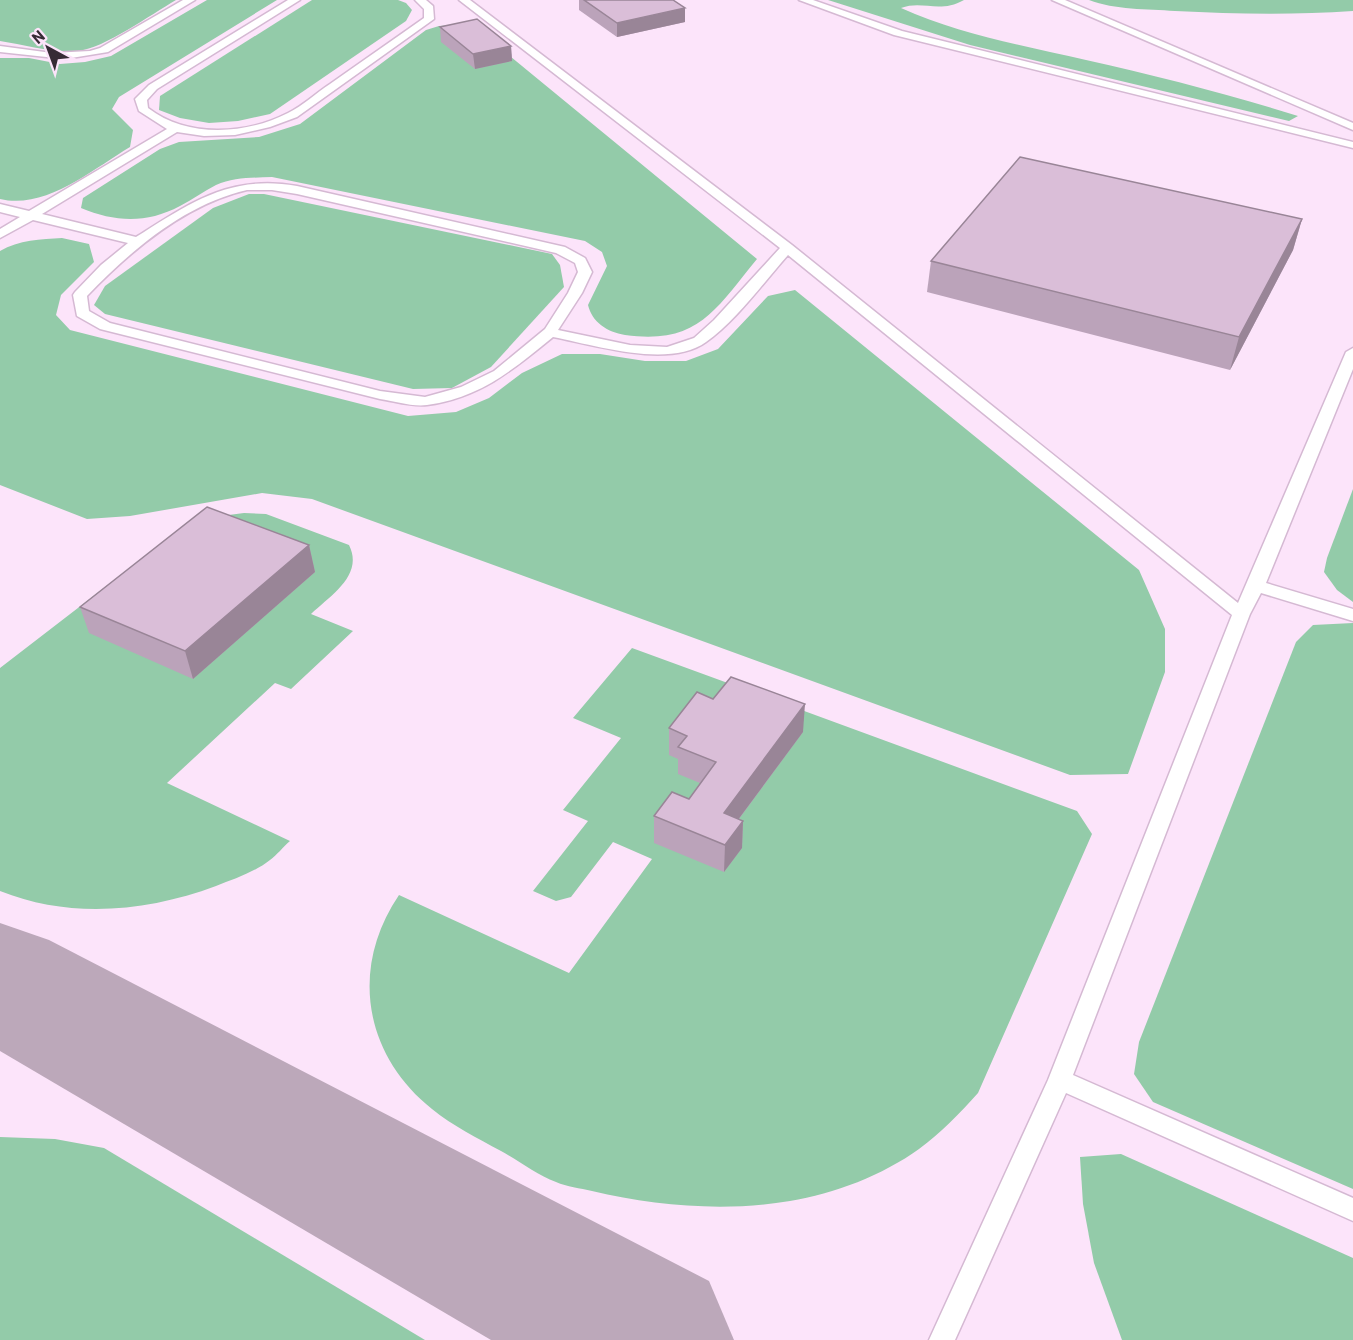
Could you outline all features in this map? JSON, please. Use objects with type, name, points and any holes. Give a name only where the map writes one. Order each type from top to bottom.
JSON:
[{"type":"lane","points":[[0,49],[66,58],[89,55],[104,50],[190,0]]},
{"type":"lane","points":[[295,0],[153,87],[141,99],[143,109],[160,121],[176,128],[214,132],[272,124],[293,115],[429,19],[429,8],[420,0]]},
{"type":"lane","points":[[464,0],[787,248],[1241,614]]},
{"type":"lane","points":[[804,0],[898,33],[1353,145]]},
{"type":"lane","points":[[1057,0],[1353,127]]},
{"type":"lane","points":[[0,234],[176,128]]},
{"type":"lane","points":[[263,185],[297,190],[560,250],[580,261],[585,272],[575,293],[550,332],[499,374],[466,390],[425,401],[380,395],[105,326],[82,313],[80,296],[106,268],[138,241],[201,203],[234,190],[263,185]]},
{"type":"lane","points":[[0,208],[138,241]]},
{"type":"lane","points":[[550,332],[630,349],[668,351],[699,341],[719,323],[787,248]]},
{"type":"lane","points":[[942,1340],[1060,1080],[1241,614],[1256,586],[1353,352]]},
{"type":"lane","points":[[1256,586],[1353,615]]},
{"type":"lane","points":[[1060,1080],[1353,1210]]},
{"type":"green space","points":[[0,0],[176,0],[101,44],[89,49],[68,51],[48,50],[0,41]]},
{"type":"green space","points":[[207,0],[277,0],[119,97],[112,109],[133,130],[130,147],[85,176],[52,193],[35,199],[17,201],[0,199],[0,58],[29,58],[60,64],[85,62],[111,56]]},
{"type":"green space","points":[[312,0],[398,0],[406,3],[412,10],[406,21],[270,114],[238,121],[209,123],[180,118],[159,110],[160,96]]},
{"type":"green space","points":[[828,0],[964,0],[947,6],[917,5],[901,8],[969,32],[1166,79],[1298,116],[1289,121],[970,45]]},
{"type":"green space","points":[[1089,0],[1353,0],[1353,11],[1286,14],[1197,12],[1120,7]]},
{"type":"green space","points":[[455,25],[478,30],[757,259],[729,294],[703,320],[671,335],[650,337],[618,334],[601,325],[590,311],[588,305],[607,266],[602,252],[585,241],[272,177],[244,178],[223,182],[167,212],[143,218],[118,218],[81,208],[83,198],[160,149],[179,142],[259,137],[300,124],[426,30]]},
{"type":"green space","points":[[249,194],[264,194],[552,254],[560,265],[564,287],[491,367],[452,388],[413,389],[105,314],[94,305],[105,286],[213,208]]},
{"type":"green space","points":[[62,238],[89,244],[94,262],[61,295],[56,315],[70,330],[408,416],[456,412],[489,398],[522,373],[562,354],[600,354],[645,361],[686,361],[718,349],[768,296],[795,290],[1139,570],[1165,629],[1165,672],[1128,774],[1070,775],[312,499],[262,493],[130,516],[87,519],[0,485],[0,251],[22,242]]},
{"type":"green space","points":[[1353,489],[1353,602],[1337,590],[1324,572]]},
{"type":"green space","points":[[244,513],[266,514],[349,545],[352,566],[349,575],[336,592],[311,614],[353,631],[291,689],[275,683],[167,783],[290,841],[270,860],[244,875],[163,902],[108,909],[81,909],[53,906],[0,891],[0,668],[174,534],[221,516]]},
{"type":"green space","points":[[1353,623],[1353,1189],[1153,1102],[1134,1074],[1139,1042],[1296,642],[1313,625]]},
{"type":"green space","points":[[632,648],[1077,811],[1092,834],[978,1093],[927,1143],[874,1175],[807,1198],[765,1204],[715,1207],[665,1204],[565,1185],[535,1172],[432,1109],[409,1087],[391,1062],[378,1036],[371,1008],[370,980],[374,951],[384,923],[399,895],[569,973],[652,859],[613,842],[571,897],[556,901],[533,891],[588,821],[563,810],[621,738],[573,718]]},
{"type":"green space","points":[[0,1137],[55,1139],[104,1148],[425,1340],[0,1340]]},
{"type":"green space","points":[[1121,1154],[1353,1258],[1353,1340],[1122,1340],[1094,1263],[1083,1204],[1080,1157]]},
{"type":"building","points":[[584,0],[673,0],[685,8],[617,23]]},
{"type":"building","points":[[477,19],[511,46],[473,54],[440,27]]},
{"type":"building","points":[[1020,157],[1302,219],[1239,337],[931,261]]},
{"type":"building","points":[[207,507],[309,545],[185,651],[80,607]]},
{"type":"building","points":[[731,677],[805,704],[724,813],[743,821],[725,845],[654,816],[672,792],[689,799],[716,762],[678,747],[687,736],[669,728],[697,692],[713,699]]},
{"type":"taxiway","points":[[0,981],[650,1340]]}]
